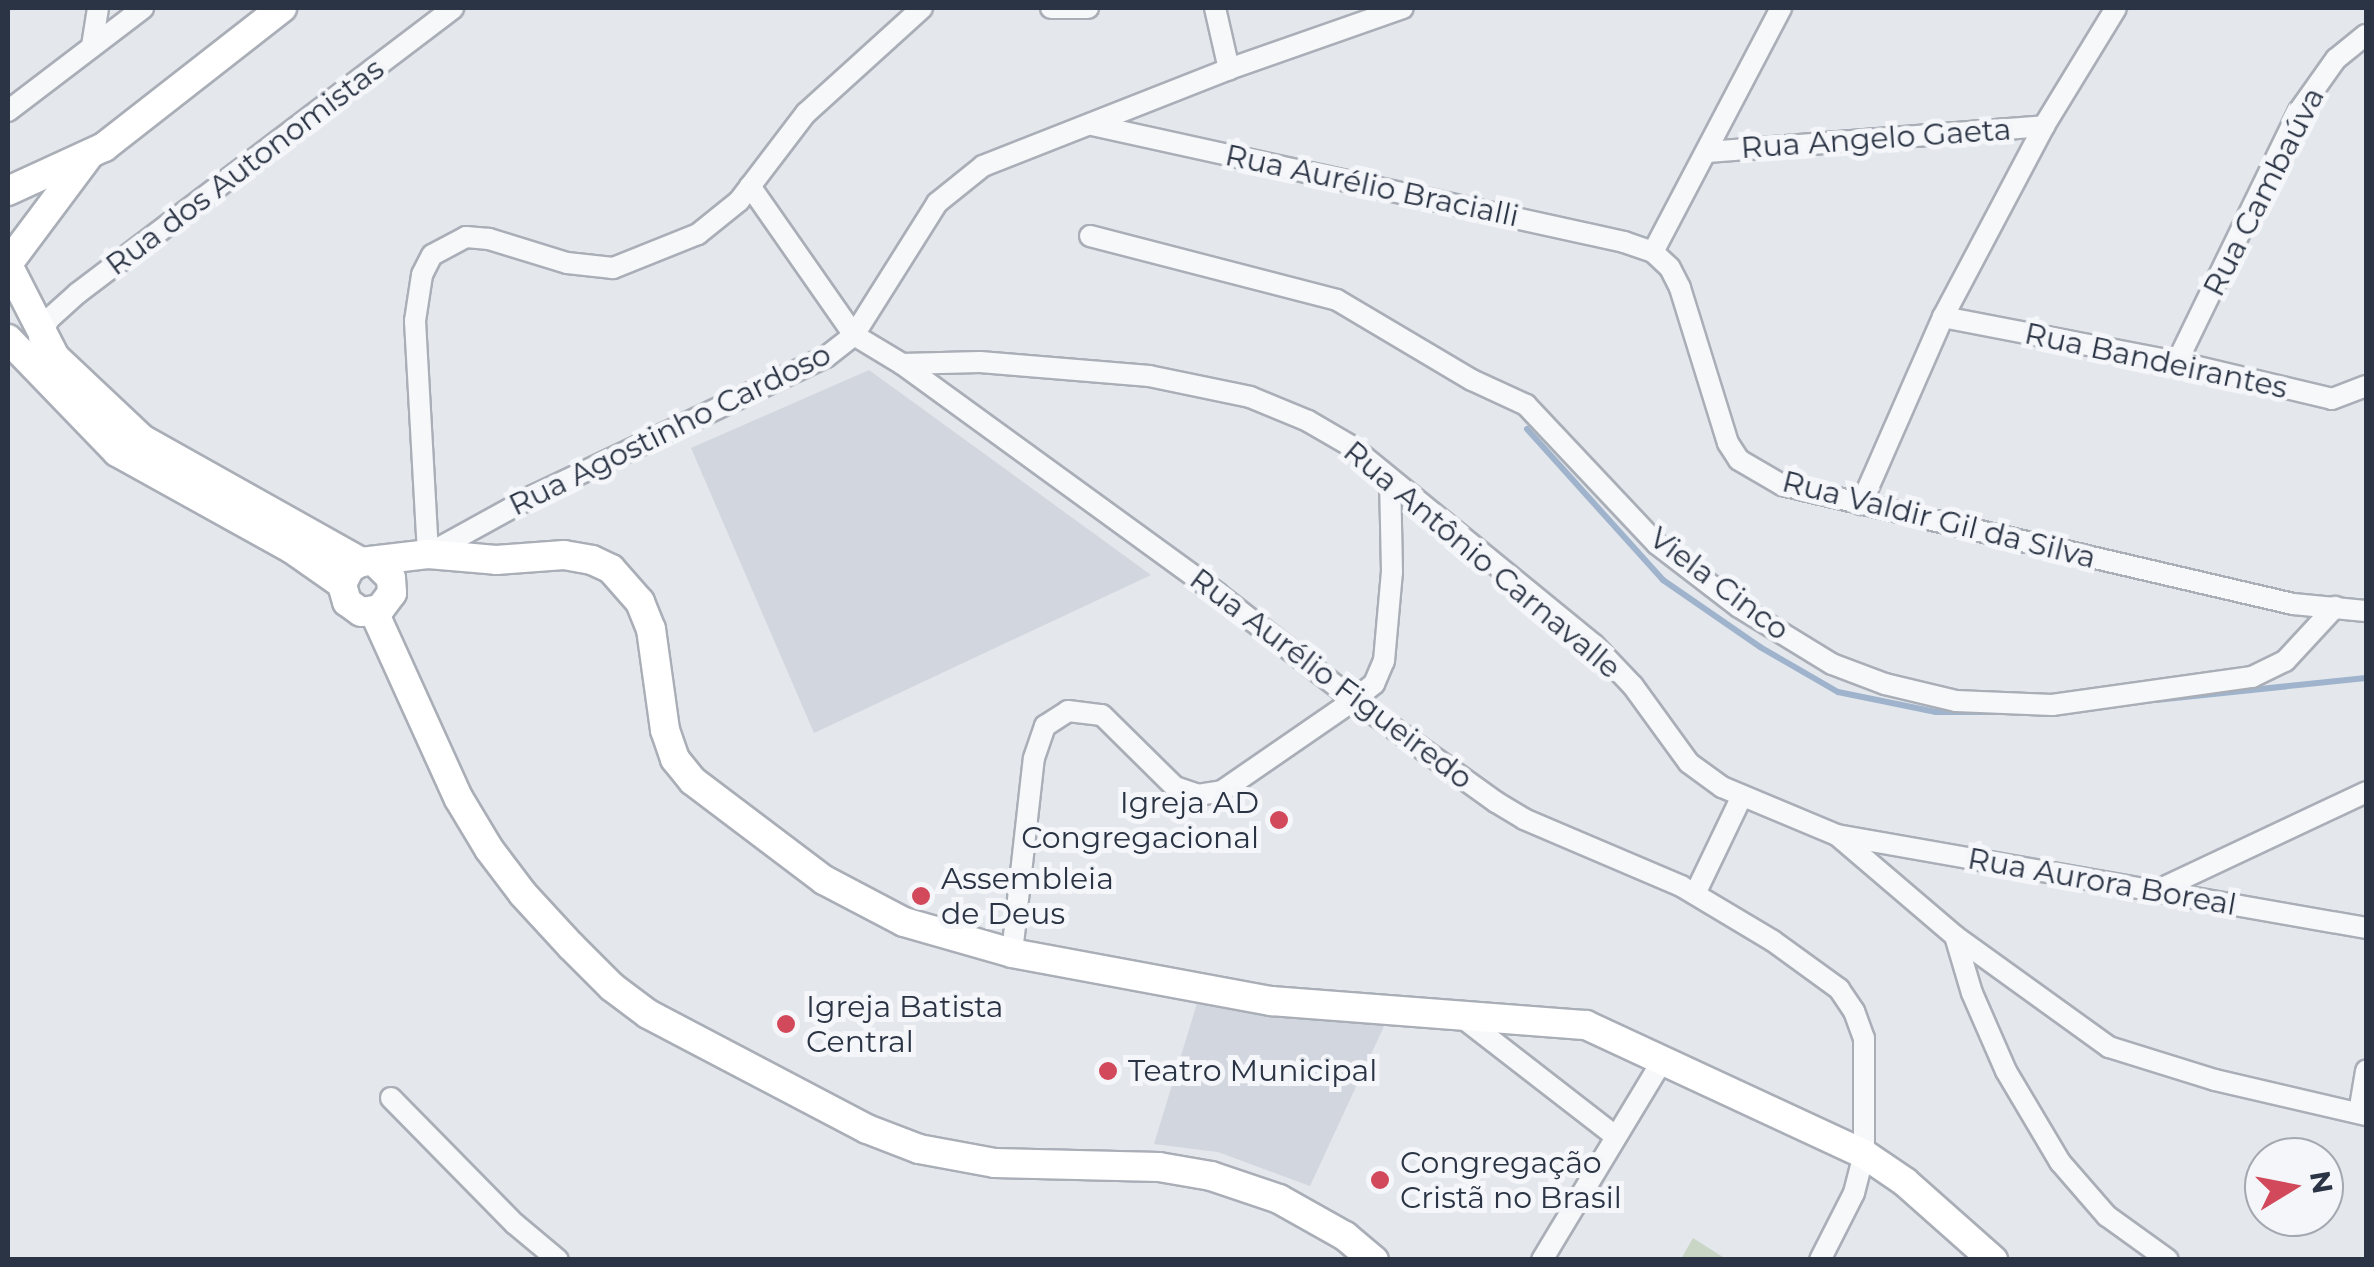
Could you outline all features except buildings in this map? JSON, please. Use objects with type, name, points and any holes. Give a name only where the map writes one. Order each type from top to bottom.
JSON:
[{"type":"main road","points":[[8,190],[87,158],[280,8]]},
{"type":"main road","points":[[87,158],[10,263],[55,357],[142,439],[359,570],[428,554],[496,560],[564,555],[612,569],[640,602],[651,629],[666,730],[675,759],[692,781],[824,880],[904,922],[1012,954],[1272,1001],[1586,1025],[1864,1154],[1906,1182],[1992,1260]]},
{"type":"main road","points":[[8,339],[117,452],[292,549],[391,578],[383,602],[459,799],[522,894],[612,987],[648,1014],[868,1128],[919,1149],[995,1163],[1159,1167],[1211,1176],[1280,1199],[1345,1236],[1374,1260]]},
{"type":"main road","points":[[359,570],[353,608],[383,602],[428,554]]},
{"type":"street","points":[[92,46],[98,8]]},
{"type":"street","points":[[8,112],[143,8]]},
{"type":"street","name":"Rua dos Autonomistas","points":[[40,330],[78,294],[453,8]]},
{"type":"street","points":[[428,554],[415,321],[422,275],[432,255],[466,237],[489,238],[566,263],[613,268],[698,234],[722,216],[750,186],[806,114],[922,8]]},
{"type":"street","points":[[1051,8],[1088,8]]},
{"type":"street","points":[[1215,8],[1229,69]]},
{"type":"street","name":"Rua Agostinho Cardoso","points":[[428,554],[533,496],[826,357],[854,335],[914,235],[956,184],[983,166],[1229,69],[1403,8]]},
{"type":"street","points":[[1653,252],[1781,8]]},
{"type":"street","points":[[1861,504],[1943,318],[2044,126],[2116,8]]},
{"type":"street","name":"Rua Cambaúva","points":[[2176,362],[2300,110],[2336,59],[2366,35]]},
{"type":"street","name":"Rua Aurélio Bracialli","points":[[1090,125],[1624,242],[1653,252]]},
{"type":"street","name":"Rua Angelo Gaeta","points":[[1708,152],[2044,126]]},
{"type":"street","name":"Rua Aurélio Figueiredo","points":[[750,186],[854,335],[902,364],[1218,594],[1354,700],[1524,819],[1695,894],[1773,941],[1839,989],[1854,1011],[1864,1038],[1864,1154],[1854,1193],[1820,1260]]},
{"type":"street","name":"Viela Cinco","points":[[1090,236],[1337,300],[1472,380],[1526,405],[1656,544],[1770,626],[1832,664],[1885,684],[1956,701],[2052,705],[2252,677],[2285,660],[2335,607]]},
{"type":"street","name":"Rua Valdir Gil da Silva","points":[[1653,252],[1670,268],[1680,288],[1720,423],[1739,460],[1782,485],[2292,604],[2366,611]]},
{"type":"street","name":"Rua Bandeirantes","points":[[1943,318],[2176,362],[2332,399],[2366,386]]},
{"type":"street","points":[[35,371],[40,330]]},
{"type":"street","name":"Rua Antônio Carnavalle","points":[[902,364],[1065,367],[1207,387],[1250,397],[1308,421],[1351,446],[1593,644],[1633,686],[1689,762],[1742,796],[1837,834]]},
{"type":"street","points":[[1012,954],[1034,758],[1045,726],[1054,716],[1084,710],[1102,715],[1174,787],[1198,796],[1222,792],[1354,700],[1374,684],[1384,661],[1392,572],[1390,480]]},
{"type":"street","points":[[2155,892],[2366,792]]},
{"type":"street","points":[[1695,894],[1742,796]]},
{"type":"street","points":[[1837,834],[1955,936],[2110,1047],[2215,1080],[2363,1114],[2366,1070]]},
{"type":"street","name":"Rua Aurora Boreal","points":[[1837,834],[2366,928]]},
{"type":"street","points":[[1955,936],[1972,993],[2006,1071],[2060,1162],[2107,1216],[2168,1260]]},
{"type":"street","points":[[1463,1018],[1615,1136]]},
{"type":"street","points":[[1542,1260],[1662,1061]]},
{"type":"street","points":[[390,1098],[514,1224],[558,1260]]},
{"type":"shaded area","points":[[869,370],[1151,575],[814,733],[691,448]]},
{"type":"shaded area","points":[[1198,1000],[1268,1015],[1386,1022],[1310,1186],[1218,1152],[1154,1144]]},
{"type":"green space","points":[[1693,1238],[1726,1259],[1681,1259]]},
{"type":"waterway","points":[[1527,429],[1663,580],[1760,647],[1838,692],[1936,712],[1994,712]]},
{"type":"waterway","points":[[2156,700],[2366,678]]},
{"type":"place","name":"Igreja AD Congregacional","points":[[1279,820]]},
{"type":"place","name":"Assembleia de Deus","points":[[921,896]]},
{"type":"place","name":"Igreja Batista Central","points":[[786,1024]]},
{"type":"place","name":"Teatro Municipal","points":[[1108,1071]]},
{"type":"place","name":"Congregação Cristã no Brasil","points":[[1380,1180]]}]
